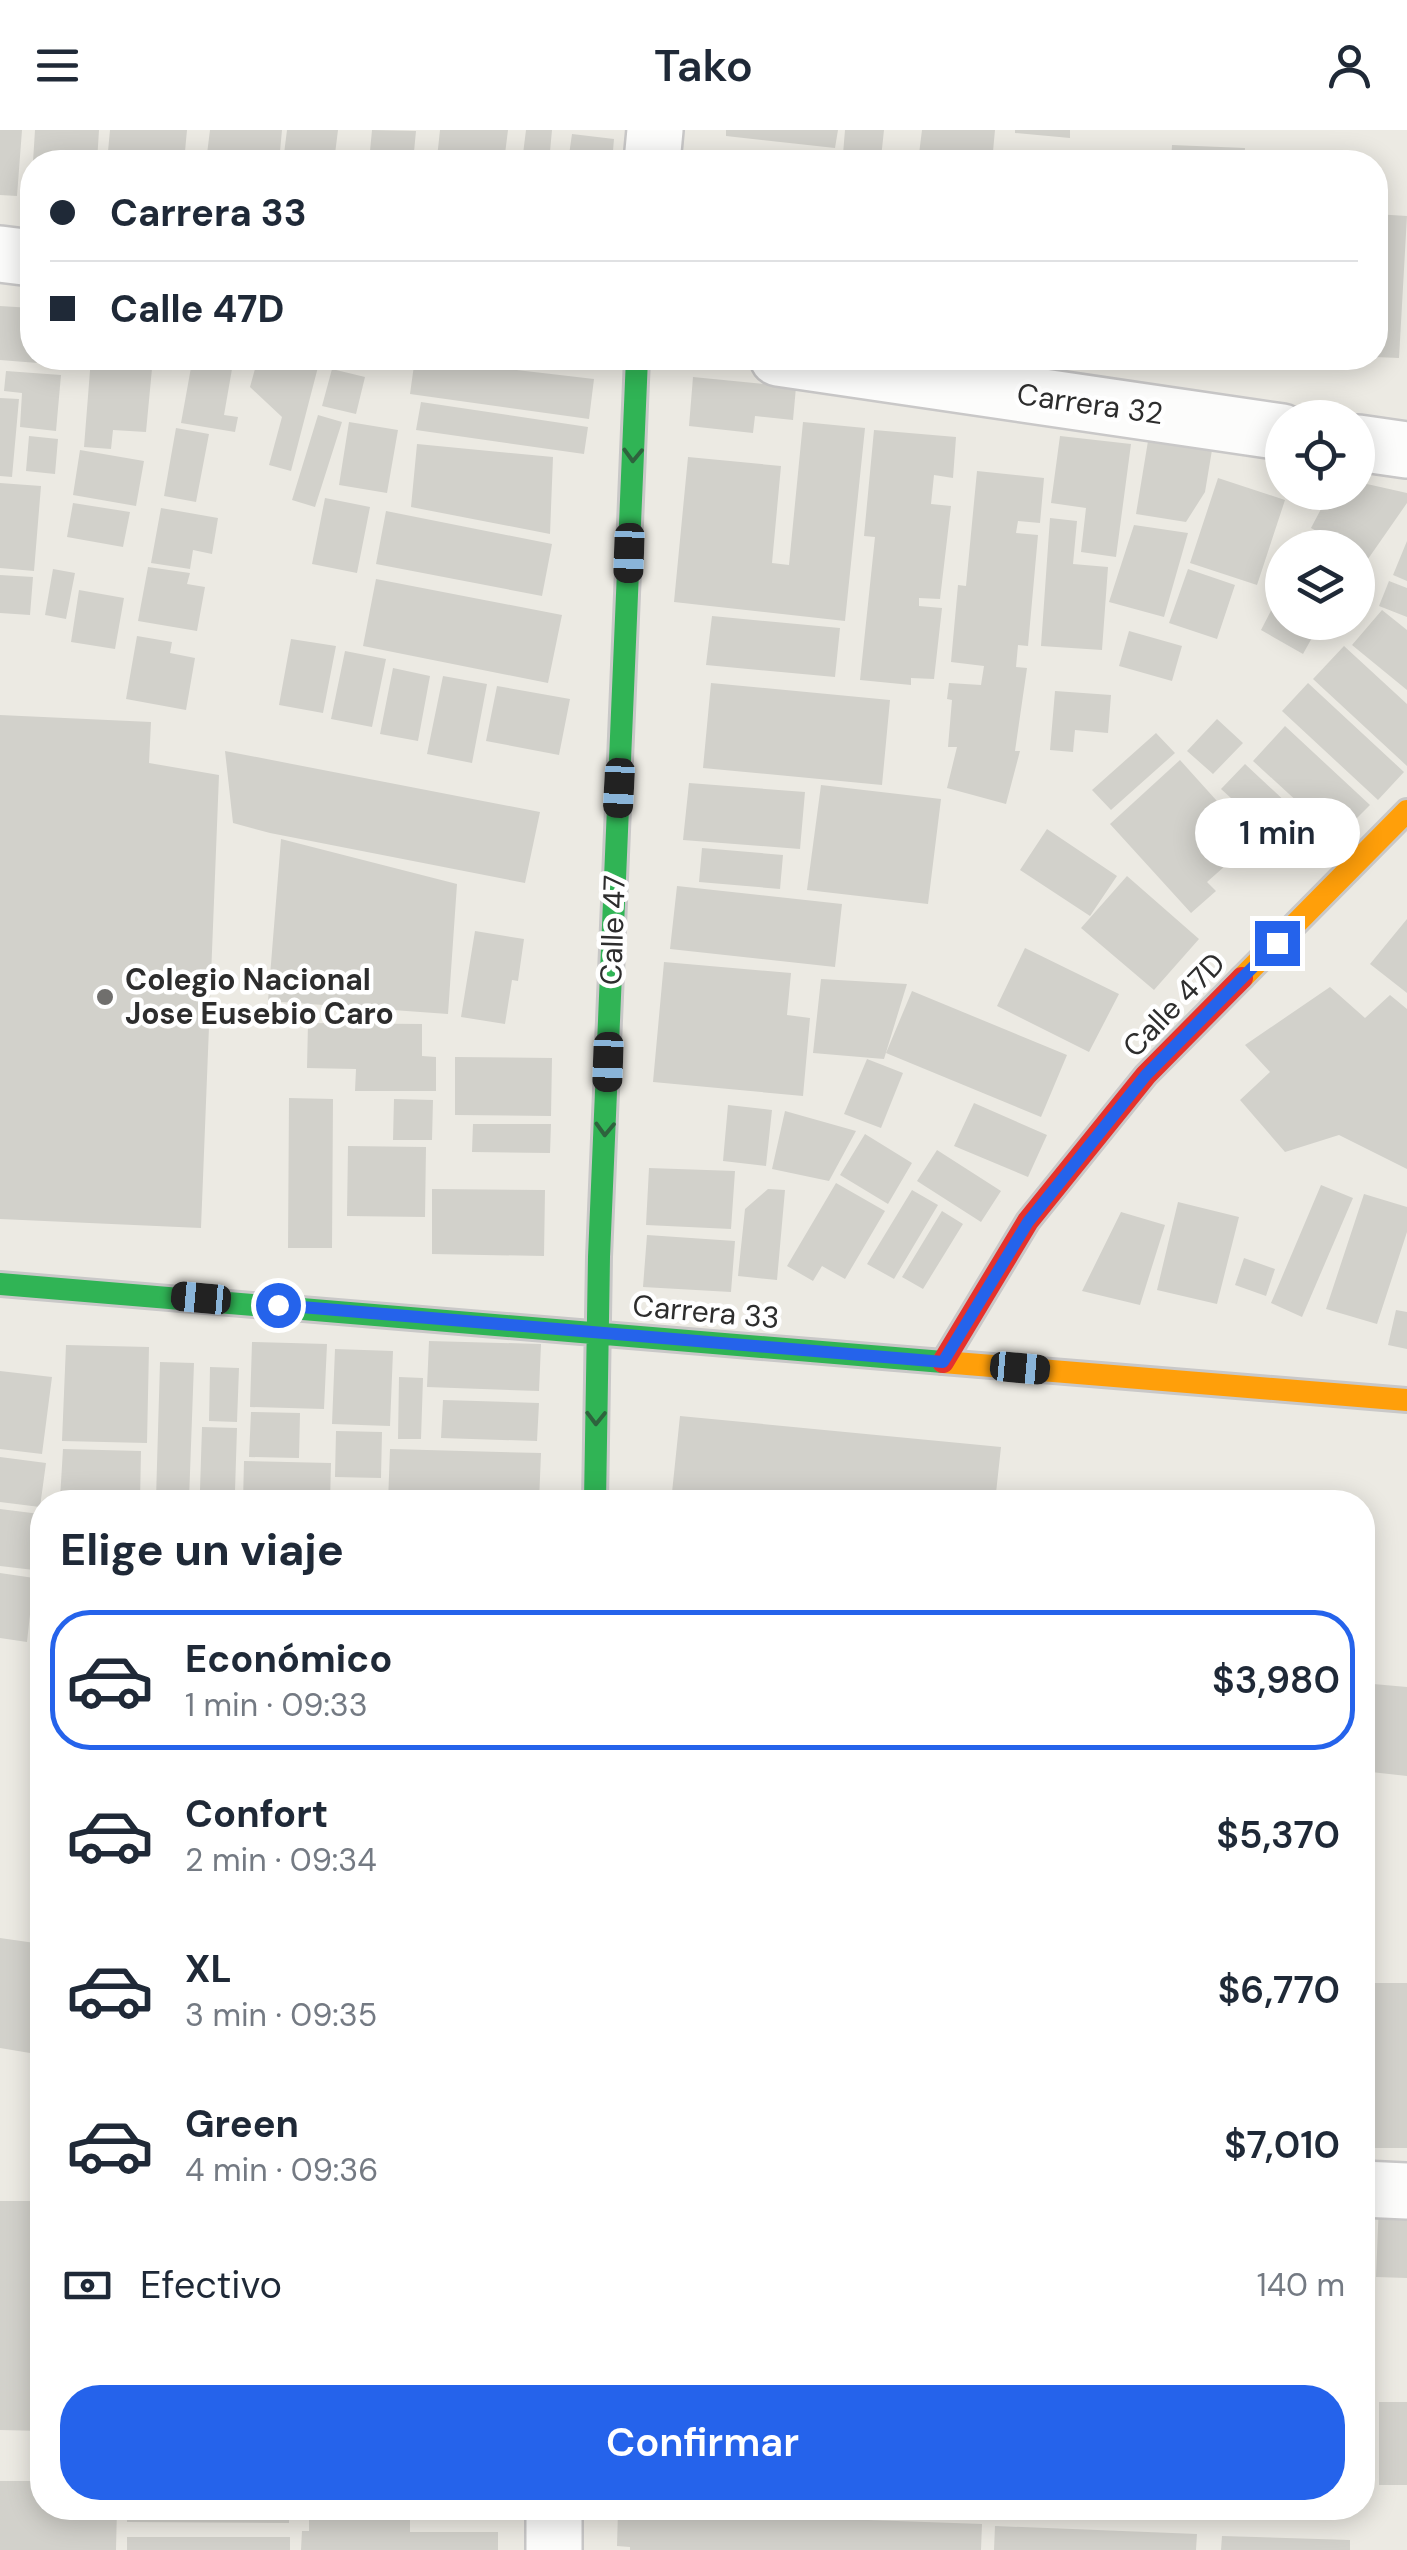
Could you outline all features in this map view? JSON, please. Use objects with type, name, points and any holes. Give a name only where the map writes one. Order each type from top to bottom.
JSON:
[{"type":"street","name":"Calle 47","points":[[595,1490],[597,1333],[637,370]]},
{"type":"street","name":"Carrera 32","points":[[860,370],[1265,430]]},
{"type":"street","points":[[1375,445],[1407,450]]},
{"type":"street","name":"Calle 47D","points":[[943,1362],[1028,1222],[1146,1075],[1407,810]]},
{"type":"street","name":"Carrera 33","points":[[0,1284],[1407,1400]]},
{"type":"street","points":[[1375,2190],[1407,2191]]},
{"type":"street","points":[[554,2520],[554,2550]]},
{"type":"building","points":[[0,130],[22,130],[17,196],[0,195]]},
{"type":"building","points":[[35,130],[99,130],[98,150],[34,150]]},
{"type":"building","points":[[110,130],[187,130],[185,150],[108,150]]},
{"type":"building","points":[[210,130],[282,130],[280,150],[208,150]]},
{"type":"building","points":[[287,130],[338,130],[336,150],[284,150]]},
{"type":"building","points":[[372,130],[416,131],[414,150],[370,150]]},
{"type":"building","points":[[440,130],[508,130],[506,150],[438,150]]},
{"type":"building","points":[[526,130],[552,130],[550,150],[524,150]]},
{"type":"building","points":[[726,130],[838,130],[835,148],[726,136]]},
{"type":"building","points":[[845,130],[884,130],[882,150],[843,150]]},
{"type":"building","points":[[922,130],[995,130],[993,150],[920,150]]},
{"type":"building","points":[[1070,130],[1070,138],[1015,133]]},
{"type":"building","points":[[572,134],[614,139],[613,150],[570,150]]},
{"type":"building","points":[[1172,145],[1245,148],[1245,150],[1172,150]]},
{"type":"building","points":[[1388,215],[1407,216],[1399,358],[1388,358]]},
{"type":"building","points":[[0,306],[20,307],[20,362],[0,360]]},
{"type":"building","points":[[90,370],[152,370],[146,432],[113,430],[111,449],[84,447]]},
{"type":"building","points":[[191,370],[232,370],[224,415],[238,417],[235,432],[181,423]]},
{"type":"building","points":[[255,370],[317,370],[291,471],[269,465],[282,417],[250,387]]},
{"type":"building","points":[[332,370],[365,377],[356,414],[322,406]]},
{"type":"building","points":[[413,370],[517,370],[594,379],[589,419],[410,394]]},
{"type":"building","points":[[6,371],[61,375],[56,431],[20,427],[22,393],[4,391]]},
{"type":"building","points":[[693,377],[796,387],[793,420],[755,416],[753,433],[689,426]]},
{"type":"building","points":[[0,398],[19,399],[12,477],[0,476]]},
{"type":"building","points":[[421,402],[588,427],[584,454],[416,430]]},
{"type":"building","points":[[318,415],[342,422],[315,507],[292,500]]},
{"type":"building","points":[[349,422],[398,430],[387,493],[339,485]]},
{"type":"building","points":[[803,422],[865,428],[845,621],[674,602],[688,457],[781,466],[772,563],[789,565]]},
{"type":"building","points":[[176,428],[209,434],[196,502],[164,496]]},
{"type":"building","points":[[874,430],[956,437],[953,478],[934,475],[931,504],[951,506],[940,599],[919,598],[919,606],[942,608],[934,679],[911,678],[911,685],[860,680],[875,537],[864,536]]},
{"type":"building","points":[[29,436],[58,439],[55,474],[26,471]]},
{"type":"building","points":[[1060,436],[1131,444],[1116,557],[1081,552],[1086,508],[1051,503]]},
{"type":"building","points":[[1148,441],[1212,450],[1205,492],[1186,522],[1136,514]]},
{"type":"building","points":[[417,444],[553,457],[550,534],[411,507]]},
{"type":"building","points":[[80,450],[144,461],[136,506],[73,495]]},
{"type":"building","points":[[977,471],[1044,478],[1040,523],[1018,521],[1016,533],[1038,535],[1028,646],[1018,645],[1016,667],[1027,668],[1015,751],[1020,751],[1006,804],[947,788],[957,747],[948,747],[952,700],[947,699],[949,683],[981,685],[984,666],[951,662],[958,585],[966,586]]},
{"type":"building","points":[[1218,478],[1265,493],[1265,510],[1282,510],[1275,530],[1265,530],[1265,561],[1257,585],[1190,563]]},
{"type":"building","points":[[0,483],[41,486],[34,571],[0,568]]},
{"type":"building","points":[[1375,486],[1407,493],[1407,503],[1375,549],[1375,530],[1311,528],[1320,510],[1375,510]]},
{"type":"building","points":[[325,498],[370,507],[357,573],[312,564]]},
{"type":"building","points":[[73,503],[130,512],[123,547],[67,537]]},
{"type":"building","points":[[161,508],[218,518],[212,554],[193,550],[190,569],[151,563]]},
{"type":"building","points":[[386,511],[552,544],[542,596],[376,564]]},
{"type":"building","points":[[1050,518],[1077,521],[1073,564],[1108,567],[1102,650],[1041,646]]},
{"type":"building","points":[[1134,525],[1188,533],[1164,617],[1109,602]]},
{"type":"building","points":[[1407,541],[1407,581],[1393,575]]},
{"type":"building","points":[[148,567],[190,573],[187,584],[205,587],[197,631],[138,621]]},
{"type":"building","points":[[53,569],[75,573],[66,619],[45,615]]},
{"type":"building","points":[[1188,569],[1235,585],[1217,639],[1169,623]]},
{"type":"building","points":[[0,575],[33,577],[30,615],[0,613]]},
{"type":"building","points":[[376,579],[562,615],[548,683],[363,646]]},
{"type":"building","points":[[1389,581],[1407,588],[1407,617],[1379,606]]},
{"type":"building","points":[[79,590],[124,598],[115,649],[71,642]]},
{"type":"building","points":[[1382,610],[1407,630],[1407,690],[1352,645],[1356,640],[1375,640],[1375,618]]},
{"type":"building","points":[[712,616],[840,628],[835,677],[706,665]]},
{"type":"building","points":[[1129,631],[1182,646],[1172,681],[1119,666]]},
{"type":"building","points":[[137,636],[172,642],[170,653],[195,658],[186,710],[126,699]]},
{"type":"building","points":[[291,639],[336,646],[323,713],[279,705]]},
{"type":"building","points":[[1278,640],[1311,640],[1303,654]]},
{"type":"building","points":[[1344,646],[1407,704],[1407,766],[1313,679]]},
{"type":"building","points":[[345,651],[386,659],[372,727],[331,719]]},
{"type":"building","points":[[393,668],[430,676],[418,741],[380,734]]},
{"type":"building","points":[[443,676],[487,684],[472,763],[427,754]]},
{"type":"building","points":[[711,683],[890,700],[882,785],[703,768]]},
{"type":"building","points":[[1308,683],[1404,772],[1378,800],[1282,711]]},
{"type":"building","points":[[497,686],[570,699],[559,755],[486,741]]},
{"type":"building","points":[[1055,691],[1111,695],[1108,733],[1075,730],[1073,752],[1050,750]]},
{"type":"building","name":"Colegio Nacional Jose Eusebio Caro","points":[[0,715],[151,722],[149,763],[219,775],[201,1228],[0,1219]]},
{"type":"building","points":[[1217,719],[1243,743],[1213,774],[1187,751]]},
{"type":"building","points":[[1285,726],[1370,805],[1337,838],[1253,761]]},
{"type":"building","points":[[1156,733],[1175,753],[1111,810],[1092,790]]},
{"type":"building","points":[[225,751],[540,812],[525,883],[233,823]]},
{"type":"building","points":[[1180,760],[1253,841],[1207,882],[1216,891],[1191,913],[1110,824]]},
{"type":"building","points":[[1245,764],[1321,835],[1298,859],[1221,789]]},
{"type":"building","points":[[689,783],[805,792],[800,849],[683,840]]},
{"type":"building","points":[[821,785],[941,799],[928,904],[807,890]]},
{"type":"building","points":[[1047,829],[1117,876],[1090,916],[1020,870]]},
{"type":"building","points":[[281,839],[457,884],[448,1014],[268,1001]]},
{"type":"building","points":[[702,848],[783,855],[780,889],[699,882]]},
{"type":"building","points":[[1127,876],[1199,939],[1154,990],[1081,928]]},
{"type":"building","points":[[677,886],[842,904],[835,967],[670,949]]},
{"type":"building","points":[[1407,919],[1407,993],[1370,964]]},
{"type":"building","points":[[475,931],[524,939],[518,981],[512,980],[505,1024],[461,1017]]},
{"type":"building","points":[[1025,948],[1119,994],[1089,1052],[997,1006]]},
{"type":"building","points":[[664,962],[791,973],[787,1015],[810,1018],[803,1096],[653,1082]]},
{"type":"building","points":[[821,979],[907,984],[884,1059],[813,1053]]},
{"type":"building","points":[[1330,987],[1365,1018],[1390,995],[1407,1009],[1407,1169],[1339,1135],[1285,1152],[1240,1100],[1270,1072],[1245,1045]]},
{"type":"building","points":[[912,991],[1067,1055],[1041,1117],[886,1053]]},
{"type":"building","points":[[308,1023],[422,1024],[422,1056],[436,1057],[436,1091],[355,1091],[356,1069],[307,1068]]},
{"type":"building","points":[[455,1057],[552,1058],[551,1116],[455,1115]]},
{"type":"building","points":[[867,1059],[903,1073],[881,1128],[844,1114]]},
{"type":"building","points":[[289,1098],[333,1099],[332,1248],[288,1248]]},
{"type":"building","points":[[394,1099],[433,1100],[432,1140],[393,1140]]},
{"type":"building","points":[[974,1103],[1047,1135],[1028,1177],[954,1146]]},
{"type":"building","points":[[728,1105],[772,1110],[766,1166],[723,1161]]},
{"type":"building","points":[[785,1111],[856,1131],[829,1181],[772,1169]]},
{"type":"building","points":[[473,1124],[551,1124],[550,1153],[472,1152]]},
{"type":"building","points":[[865,1134],[912,1163],[888,1204],[840,1175]]},
{"type":"building","points":[[348,1146],[426,1147],[425,1217],[347,1216]]},
{"type":"building","points":[[937,1150],[1001,1191],[981,1222],[917,1181]]},
{"type":"building","points":[[649,1168],[735,1171],[731,1229],[646,1225]]},
{"type":"building","points":[[836,1183],[885,1211],[845,1279],[822,1266],[813,1281],[787,1266]]},
{"type":"building","points":[[1321,1185],[1353,1198],[1302,1317],[1271,1303]]},
{"type":"building","points":[[432,1189],[545,1190],[544,1256],[432,1254]]},
{"type":"building","points":[[768,1189],[785,1190],[777,1280],[738,1276],[745,1209]]},
{"type":"building","points":[[912,1190],[938,1205],[894,1279],[867,1264]]},
{"type":"building","points":[[1364,1194],[1407,1207],[1407,1232],[1377,1324],[1326,1309]]},
{"type":"building","points":[[1178,1202],[1239,1217],[1217,1304],[1157,1290]]},
{"type":"building","points":[[942,1211],[963,1224],[923,1289],[902,1277]]},
{"type":"building","points":[[1121,1212],[1165,1225],[1140,1305],[1082,1291]]},
{"type":"building","points":[[647,1235],[735,1241],[731,1292],[643,1287]]},
{"type":"building","points":[[1244,1258],[1275,1269],[1266,1296],[1235,1285]]},
{"type":"building","points":[[1396,1310],[1407,1312],[1407,1349],[1388,1345]]},
{"type":"building","points":[[429,1341],[541,1344],[539,1391],[427,1387]]},
{"type":"building","points":[[252,1342],[327,1344],[324,1409],[250,1407]]},
{"type":"building","points":[[66,1345],[149,1347],[147,1443],[62,1441]]},
{"type":"building","points":[[335,1349],[393,1351],[390,1426],[332,1424]]},
{"type":"building","points":[[160,1362],[194,1363],[189,1490],[156,1490]]},
{"type":"building","points":[[210,1367],[239,1368],[237,1422],[209,1421]]},
{"type":"building","points":[[0,1371],[52,1377],[42,1454],[0,1449]]},
{"type":"building","points":[[399,1377],[423,1378],[421,1439],[398,1439]]},
{"type":"building","points":[[443,1400],[539,1403],[537,1441],[441,1438]]},
{"type":"building","points":[[251,1412],[300,1413],[299,1458],[249,1457]]},
{"type":"building","points":[[680,1416],[1001,1447],[996,1490],[672,1490]]},
{"type":"building","points":[[202,1427],[237,1428],[235,1490],[200,1490]]},
{"type":"building","points":[[336,1431],[382,1432],[381,1478],[335,1477]]},
{"type":"building","points":[[63,1449],[141,1451],[140,1490],[61,1490]]},
{"type":"building","points":[[390,1449],[541,1453],[539,1490],[388,1490]]},
{"type":"building","points":[[0,1457],[46,1463],[42,1490],[30,1490],[30,1506],[0,1502]]},
{"type":"building","points":[[244,1461],[331,1463],[330,1490],[243,1490]]},
{"type":"building","points":[[0,1509],[30,1513],[30,1570],[0,1566]]},
{"type":"building","points":[[0,1573],[30,1577],[27,1642],[0,1638]]},
{"type":"building","points":[[1375,1684],[1407,1687],[1407,1776],[1375,1772]]},
{"type":"building","points":[[0,1938],[30,1942],[30,2053],[0,2048]]},
{"type":"building","points":[[1375,1983],[1407,1983],[1407,2148],[1375,2148]]},
{"type":"building","points":[[0,2201],[30,2201],[30,2431],[0,2430]]},
{"type":"building","points":[[1379,2202],[1407,2204],[1407,2278],[1376,2277]]},
{"type":"building","points":[[1379,2402],[1407,2402],[1407,2485],[1379,2485]]},
{"type":"building","points":[[0,2481],[30,2481],[30,2520],[117,2520],[116,2550],[0,2550]]},
{"type":"building","points":[[127,2520],[289,2520],[289,2523]]},
{"type":"building","points":[[309,2520],[410,2520],[410,2532],[498,2532],[498,2550],[301,2550],[302,2531],[309,2531]]},
{"type":"building","points":[[618,2520],[982,2524],[981,2550],[630,2550],[617,2546]]},
{"type":"building","points":[[995,2526],[1197,2534],[1196,2550],[994,2550]]},
{"type":"building","points":[[1222,2536],[1350,2540],[1350,2550],[1221,2550]]},
{"type":"building","points":[[127,2537],[290,2537],[290,2550],[127,2550]]},
{"type":"traffic: fast","points":[[595,1490],[599,1257],[636,370]]},
{"type":"traffic: fast","points":[[0,1284],[943,1362]]},
{"type":"traffic: slow","points":[[1242,978],[1407,811]]},
{"type":"traffic: slow","points":[[943,1362],[1407,1400]]},
{"type":"traffic: jam","points":[[943,1362],[1028,1221],[1146,1075],[1242,978]]},
{"type":"place","name":"Colegio Nacional Jose Eusebio Caro","points":[[105,997]]},
{"type":"route","points":[[278,1305],[943,1362],[1028,1222],[1146,1075],[1277,943]]}]
